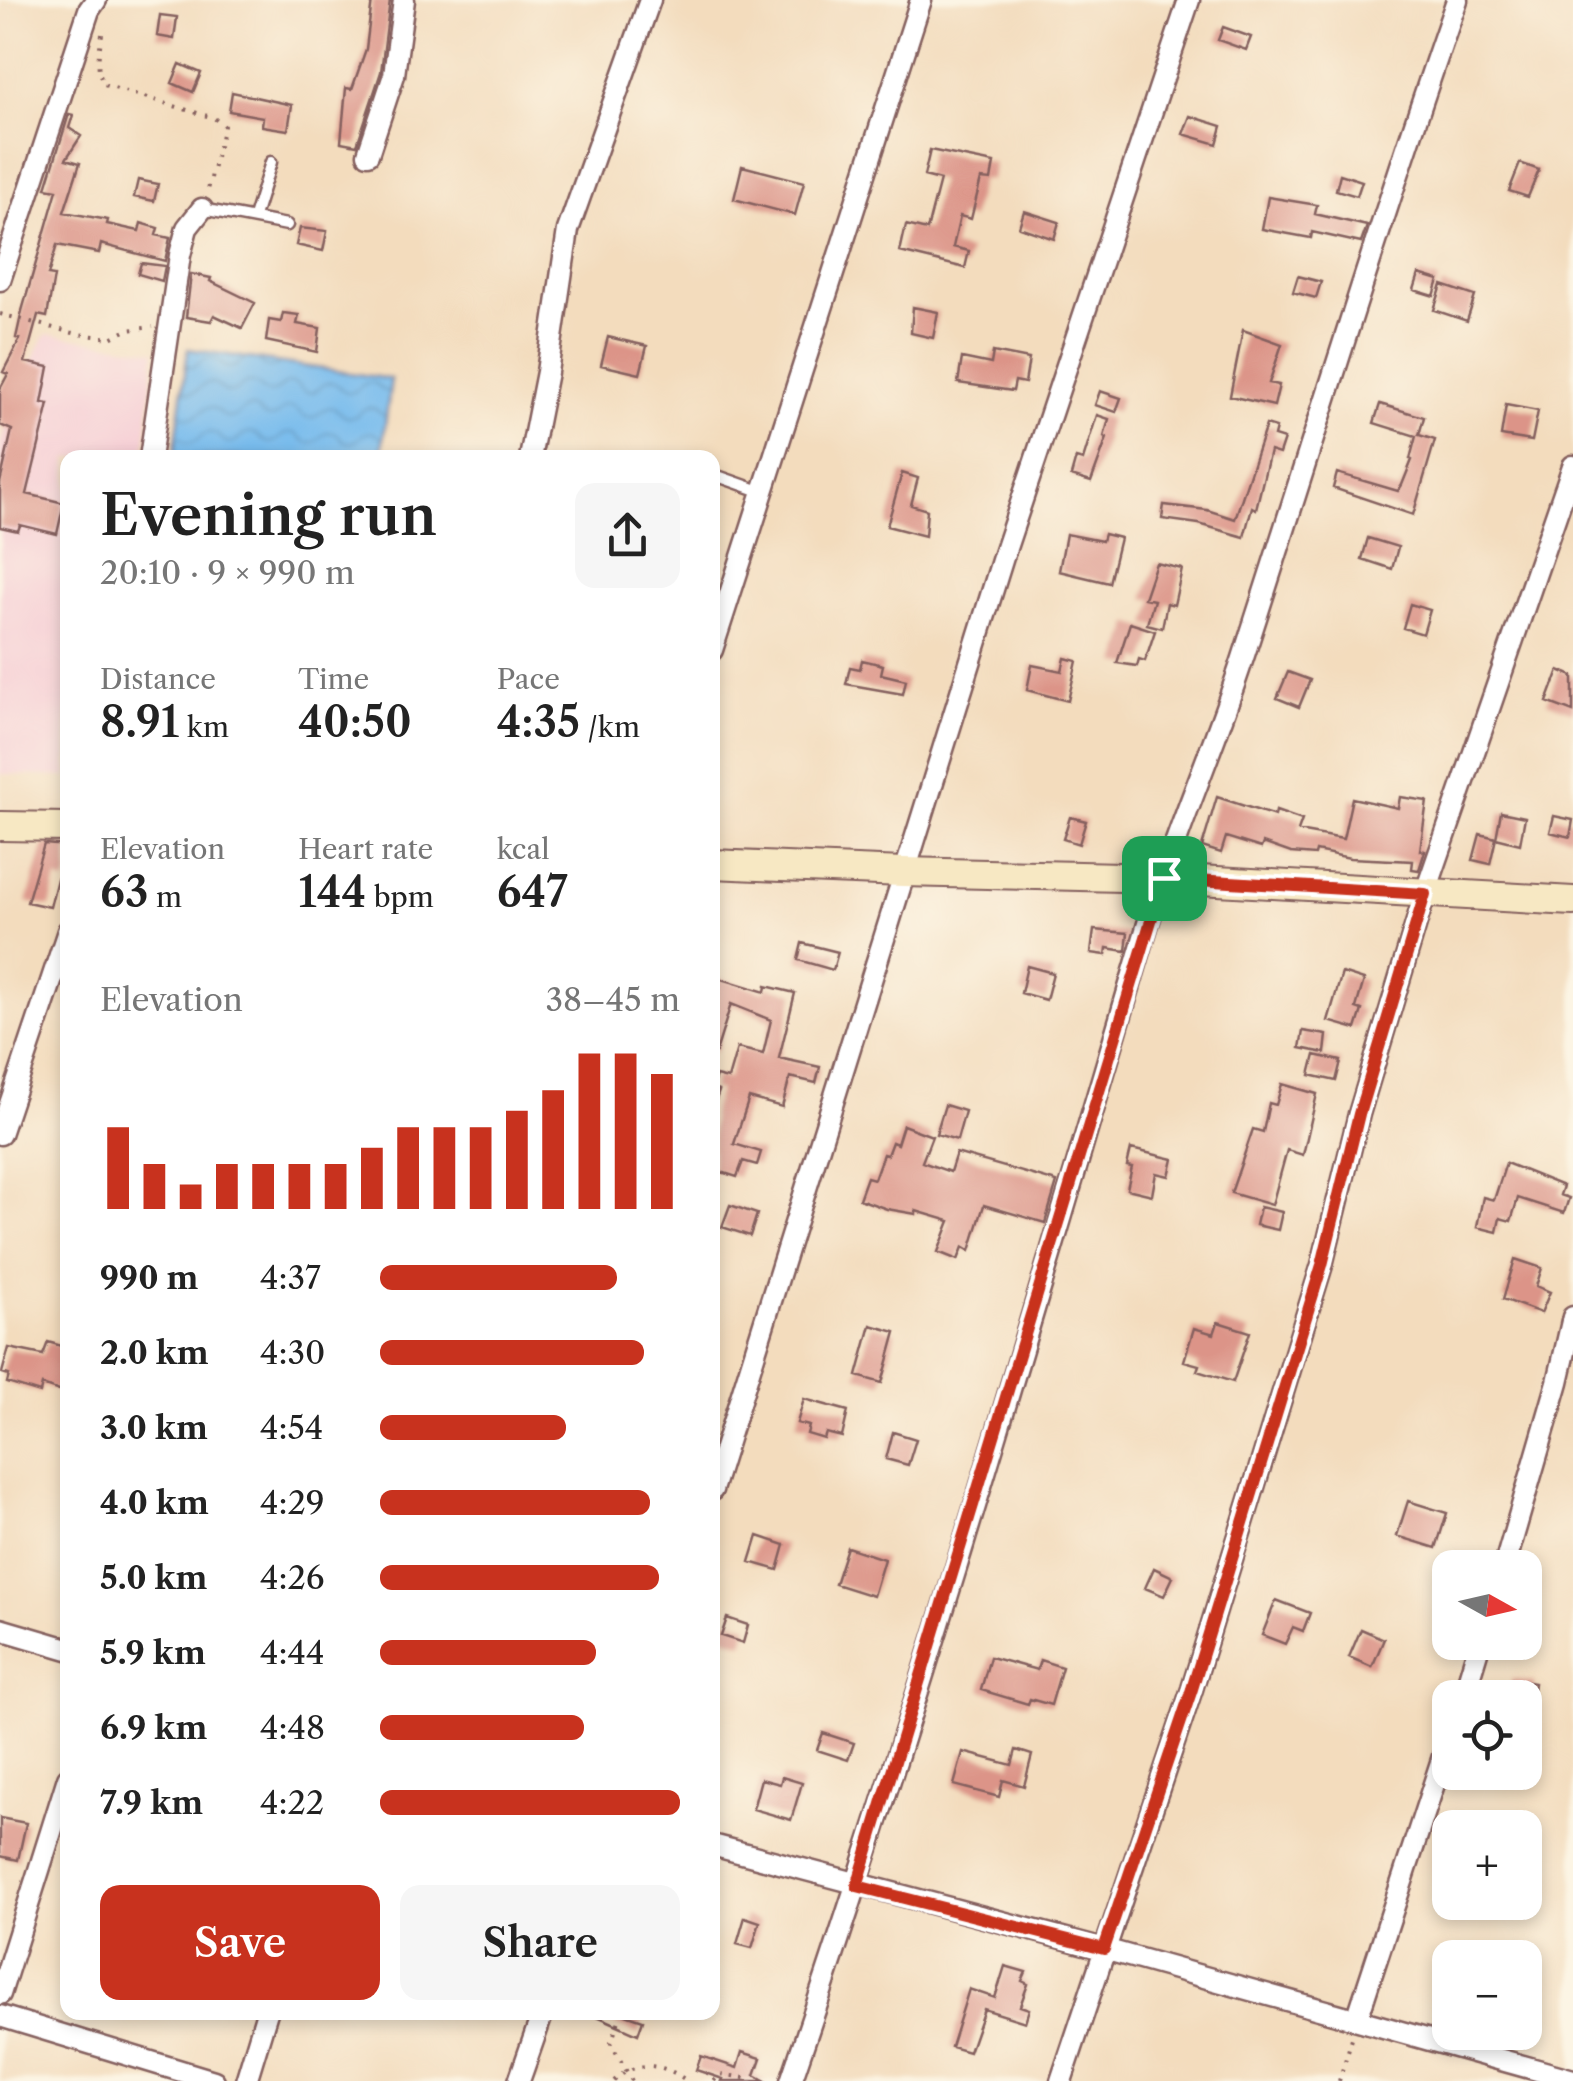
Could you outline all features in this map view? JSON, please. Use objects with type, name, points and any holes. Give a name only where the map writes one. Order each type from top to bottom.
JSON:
[{"type":"street","points":[[0,280],[56,103],[96,0]]},
{"type":"street","points":[[368,154],[394,75],[404,0]]},
{"type":"street","points":[[532,450],[568,230],[650,0]]},
{"type":"street","points":[[720,626],[921,0]]},
{"type":"street","points":[[720,1466],[1004,554],[1189,0]]},
{"type":"street","points":[[790,2081],[857,1886],[1164,878],[1224,716],[1396,175],[1457,0]]},
{"type":"street","points":[[151,450],[166,332],[188,228],[202,209]]},
{"type":"street","points":[[1061,2081],[1192,1689],[1322,1265],[1359,1114],[1425,894],[1573,466]]},
{"type":"street","points":[[0,826],[60,827]]},
{"type":"street","points":[[720,864],[1164,878],[1573,901]]},
{"type":"street","points":[[0,1134],[60,955]]},
{"type":"street","points":[[1509,1550],[1573,1317]]},
{"type":"street","points":[[0,1630],[60,1647]]},
{"type":"street","points":[[1357,2020],[1432,1790]]},
{"type":"street","points":[[0,1994],[60,1803]]},
{"type":"street","points":[[720,1848],[1104,1949],[1573,2080]]},
{"type":"street","points":[[0,2016],[214,2081]]},
{"type":"street","points":[[246,2081],[265,2020]]},
{"type":"street","points":[[519,2081],[541,2020]]},
{"type":"lane","points":[[254,216],[271,162]]},
{"type":"lane","points":[[202,209],[287,225]]},
{"type":"lane","points":[[720,477],[764,493]]},
{"type":"path","points":[[103,30],[98,74],[104,85],[214,118],[224,126],[202,209]]},
{"type":"path","points":[[0,314],[77,334],[111,338],[148,326],[166,332]]},
{"type":"path","points":[[619,2020],[612,2043],[632,2081]]},
{"type":"path","points":[[1339,2081],[1357,2020]]},
{"type":"path","points":[[614,2081],[626,2069],[648,2066],[673,2070],[686,2081]]},
{"type":"path","points":[[714,2081],[720,2074],[745,2078]]},
{"type":"shaded area","points":[[46,334],[155,351],[145,450],[60,450],[60,777],[0,774],[0,444],[17,389]]},
{"type":"water","points":[[188,349],[391,379],[382,450],[175,450]]},
{"type":"building","points":[[372,0],[390,0],[381,72],[357,145],[341,142],[346,88],[352,89],[366,49]]},
{"type":"building","points":[[160,15],[177,17],[174,39],[157,36]]},
{"type":"building","points":[[1223,27],[1251,37],[1246,50],[1218,40]]},
{"type":"building","points":[[180,64],[201,73],[193,92],[172,83]]},
{"type":"building","points":[[232,92],[292,105],[288,130],[262,126],[263,117],[229,111]]},
{"type":"building","points":[[69,114],[73,115],[69,128],[81,136],[66,159],[80,163],[64,212],[108,220],[107,224],[139,231],[141,223],[158,228],[156,235],[170,238],[165,261],[101,244],[99,253],[57,245],[48,275],[54,276],[47,317],[38,315],[25,362],[49,367],[42,403],[49,404],[27,494],[60,502],[57,534],[20,525],[18,531],[0,527],[0,483],[12,430],[0,425],[0,389],[8,374],[3,372],[20,339],[16,338],[22,311],[57,190],[46,188]]},
{"type":"building","points":[[1190,116],[1222,126],[1217,144],[1183,134]]},
{"type":"building","points":[[930,150],[994,163],[991,180],[981,179],[971,219],[960,216],[953,247],[969,251],[965,268],[900,252],[906,225],[927,230],[940,180],[924,176]]},
{"type":"building","points":[[1520,163],[1539,170],[1528,197],[1509,191]]},
{"type":"building","points":[[742,166],[804,182],[795,215],[734,199]]},
{"type":"building","points":[[1340,174],[1362,181],[1357,196],[1336,190]]},
{"type":"building","points":[[138,180],[158,184],[154,201],[134,197]]},
{"type":"building","points":[[1268,197],[1317,205],[1315,214],[1367,226],[1361,243],[1312,232],[1311,238],[1262,229]]},
{"type":"building","points":[[1024,211],[1059,222],[1054,239],[1019,227]]},
{"type":"building","points":[[300,228],[327,231],[323,251],[296,245]]},
{"type":"building","points":[[141,263],[165,266],[162,281],[138,274]]},
{"type":"building","points":[[191,274],[211,278],[210,281],[255,303],[242,328],[214,315],[211,321],[186,317]]},
{"type":"building","points":[[1419,274],[1439,280],[1434,296],[1414,290]]},
{"type":"building","points":[[1298,276],[1321,282],[1316,298],[1293,292]]},
{"type":"building","points":[[1442,285],[1475,296],[1467,321],[1434,310]]},
{"type":"building","points":[[913,307],[938,312],[933,338],[911,333]]},
{"type":"building","points":[[283,313],[299,315],[297,324],[320,328],[317,352],[266,341],[269,320],[281,322]]},
{"type":"building","points":[[1243,330],[1282,344],[1269,383],[1279,385],[1274,406],[1230,396]]},
{"type":"building","points":[[608,337],[647,346],[640,374],[601,365]]},
{"type":"building","points":[[993,352],[1029,359],[1025,383],[1015,381],[1013,391],[958,383],[962,358],[991,364]]},
{"type":"building","points":[[1100,391],[1121,398],[1116,412],[1095,405]]},
{"type":"building","points":[[1380,404],[1424,417],[1419,435],[1435,440],[1413,515],[1333,488],[1337,473],[1398,491],[1402,485],[1416,436],[1374,423]]},
{"type":"building","points":[[1506,405],[1538,411],[1532,441],[1501,436]]},
{"type":"building","points":[[1097,415],[1109,419],[1104,437],[1107,438],[1091,482],[1071,476],[1076,458],[1083,460]]},
{"type":"building","points":[[1266,425],[1276,428],[1274,436],[1284,439],[1279,454],[1270,451],[1256,509],[1252,507],[1244,537],[1199,524],[1162,519],[1164,505],[1207,510],[1235,519]]},
{"type":"building","points":[[902,473],[918,478],[911,505],[927,510],[925,536],[887,526]]},
{"type":"building","points":[[1066,534],[1102,541],[1104,534],[1120,538],[1109,583],[1059,571]]},
{"type":"building","points":[[1368,538],[1398,547],[1392,569],[1362,559]]},
{"type":"building","points":[[1156,563],[1182,569],[1174,605],[1167,603],[1162,628],[1147,624],[1154,600],[1144,598]]},
{"type":"building","points":[[1410,604],[1430,610],[1423,634],[1403,628]]},
{"type":"building","points":[[1130,623],[1155,631],[1145,661],[1139,659],[1137,666],[1117,663]]},
{"type":"building","points":[[1065,658],[1077,661],[1068,701],[1027,690],[1032,665],[1062,671]]},
{"type":"building","points":[[862,660],[883,665],[881,674],[906,680],[903,694],[846,684],[850,667],[860,669]]},
{"type":"building","points":[[1559,670],[1573,676],[1573,712],[1547,702]]},
{"type":"building","points":[[1288,672],[1310,680],[1299,707],[1277,698]]},
{"type":"building","points":[[1217,797],[1275,816],[1276,811],[1302,820],[1298,831],[1343,839],[1352,798],[1398,808],[1400,797],[1427,801],[1420,850],[1425,851],[1419,870],[1412,869],[1413,861],[1350,858],[1316,851],[1315,855],[1291,853],[1263,843],[1261,848],[1226,837],[1221,853],[1202,847]]},
{"type":"building","points":[[1501,812],[1525,817],[1520,844],[1496,838]]},
{"type":"building","points":[[1554,816],[1573,820],[1570,837],[1550,832]]},
{"type":"building","points":[[1070,817],[1086,821],[1079,844],[1063,839]]},
{"type":"building","points":[[1480,834],[1496,838],[1490,864],[1473,860]]},
{"type":"building","points":[[44,844],[60,845],[60,880],[57,879],[50,907],[27,902]]},
{"type":"building","points":[[1094,930],[1128,933],[1126,951],[1107,948],[1106,955],[1091,953]]},
{"type":"building","points":[[802,943],[838,952],[833,970],[798,960]]},
{"type":"building","points":[[1027,966],[1053,973],[1046,1000],[1021,993]]},
{"type":"building","points":[[1342,973],[1364,980],[1356,1008],[1362,1010],[1356,1029],[1328,1021]]},
{"type":"building","points":[[720,978],[765,992],[766,986],[795,993],[779,1058],[820,1067],[816,1083],[790,1077],[782,1107],[749,1098],[734,1144],[761,1152],[757,1165],[743,1161],[737,1177],[720,1172],[720,1077],[728,1079],[737,1048],[763,1054],[771,1020],[731,1004],[720,1039]]},
{"type":"building","points":[[1303,1031],[1327,1035],[1325,1053],[1300,1048]]},
{"type":"building","points":[[1315,1055],[1341,1061],[1336,1081],[1310,1075]]},
{"type":"building","points":[[1282,1084],[1317,1094],[1303,1155],[1287,1150],[1272,1205],[1231,1193],[1253,1129],[1263,1132],[1269,1103],[1276,1105]]},
{"type":"building","points":[[945,1105],[965,1111],[957,1140],[936,1134]]},
{"type":"building","points":[[903,1125],[932,1136],[922,1162],[950,1172],[956,1153],[1057,1182],[1045,1223],[984,1205],[970,1251],[963,1247],[958,1260],[938,1252],[950,1221],[916,1211],[887,1209],[859,1199],[867,1177],[874,1179],[883,1154],[887,1155],[892,1142],[897,1144]]},
{"type":"building","points":[[1131,1149],[1173,1159],[1169,1176],[1156,1173],[1152,1195],[1127,1189]]},
{"type":"building","points":[[1506,1163],[1563,1186],[1560,1195],[1569,1198],[1564,1213],[1518,1198],[1511,1221],[1500,1218],[1497,1232],[1477,1227],[1483,1197],[1494,1200]]},
{"type":"building","points":[[730,1205],[757,1214],[750,1236],[722,1227]]},
{"type":"building","points":[[1260,1207],[1282,1212],[1278,1230],[1256,1225]]},
{"type":"building","points":[[1515,1259],[1542,1268],[1536,1286],[1550,1292],[1541,1313],[1503,1299]]},
{"type":"building","points":[[1218,1322],[1250,1332],[1233,1382],[1197,1371],[1199,1365],[1184,1361],[1194,1328],[1214,1334]]},
{"type":"building","points":[[871,1325],[896,1332],[882,1383],[857,1376]]},
{"type":"building","points":[[48,1342],[60,1346],[60,1391],[42,1385],[40,1393],[7,1383],[9,1375],[2,1373],[9,1348],[43,1355]]},
{"type":"building","points":[[804,1399],[848,1411],[842,1437],[826,1433],[824,1439],[807,1434],[809,1426],[797,1423]]},
{"type":"building","points":[[893,1432],[916,1439],[908,1465],[886,1459]]},
{"type":"building","points":[[1408,1501],[1447,1513],[1436,1548],[1397,1536]]},
{"type":"building","points":[[758,1536],[785,1545],[778,1570],[750,1562]]},
{"type":"building","points":[[847,1547],[884,1559],[873,1596],[835,1584]]},
{"type":"building","points":[[1154,1568],[1173,1577],[1164,1596],[1145,1588]]},
{"type":"building","points":[[1276,1600],[1310,1613],[1303,1631],[1293,1627],[1285,1644],[1262,1635]]},
{"type":"building","points":[[727,1618],[748,1625],[743,1643],[721,1636]]},
{"type":"building","points":[[1361,1629],[1384,1639],[1372,1667],[1349,1657]]},
{"type":"building","points":[[990,1657],[1037,1670],[1040,1660],[1062,1667],[1051,1705],[1030,1699],[1028,1704],[981,1690]]},
{"type":"building","points":[[823,1733],[854,1743],[848,1760],[817,1750]]},
{"type":"building","points":[[1016,1750],[1032,1755],[1024,1786],[1003,1780],[999,1797],[954,1785],[963,1752],[1012,1765]]},
{"type":"building","points":[[782,1777],[802,1783],[791,1820],[753,1809],[761,1779],[780,1784]]},
{"type":"building","points":[[0,1818],[26,1823],[18,1860],[0,1856]]},
{"type":"building","points":[[745,1917],[760,1922],[752,1948],[737,1944]]},
{"type":"building","points":[[1005,1966],[1026,1972],[1022,1981],[1028,1984],[1020,2006],[1029,2009],[1025,2022],[984,2009],[969,2052],[951,2047],[969,1989],[995,1998]]},
{"type":"building","points":[[606,2020],[643,2020],[638,2034]]},
{"type":"building","points":[[742,2052],[761,2058],[755,2075],[766,2081],[722,2081],[696,2070],[701,2056],[737,2068]]},
{"type":"route","points":[[1164,878],[1425,894],[1359,1114],[1322,1265],[1192,1689],[1104,1949],[857,1886],[1164,878]]}]
